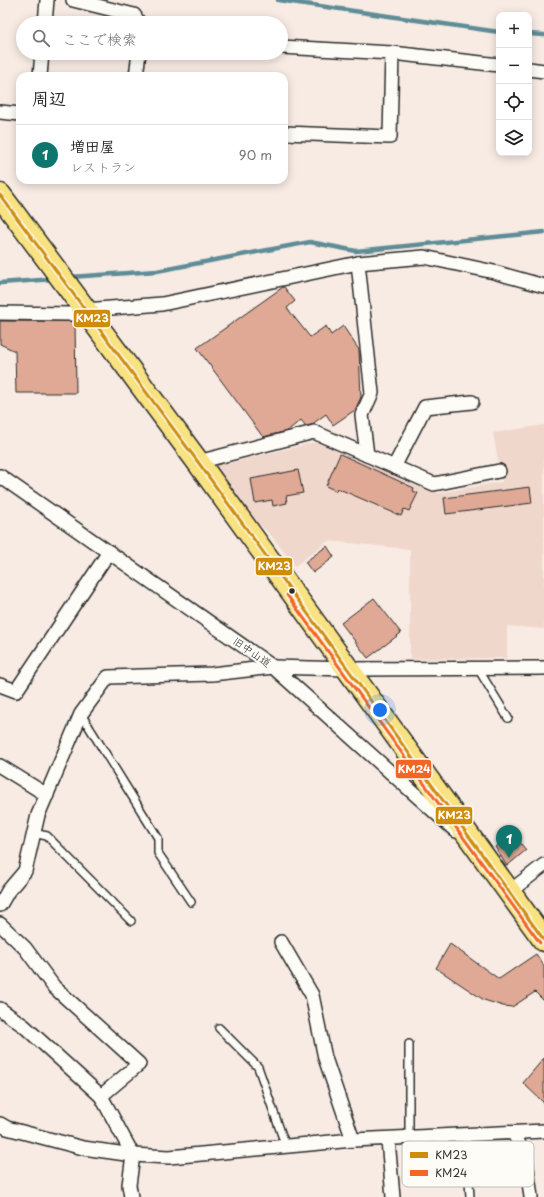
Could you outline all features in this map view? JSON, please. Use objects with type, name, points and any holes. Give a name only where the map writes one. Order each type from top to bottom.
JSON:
[{"type":"highway","points":[[0,195],[198,462],[544,940]]},
{"type":"street","points":[[46,16],[47,0]]},
{"type":"street","points":[[73,0],[135,16]]},
{"type":"street","points":[[288,47],[392,53],[496,65]]},
{"type":"street","points":[[288,133],[390,137],[392,53]]},
{"type":"street","points":[[40,72],[41,60]]},
{"type":"street","points":[[137,72],[138,60]]},
{"type":"street","points":[[532,69],[544,71]]},
{"type":"street","points":[[0,112],[16,114]]},
{"type":"street","points":[[0,313],[70,314],[85,310],[162,304],[358,263],[424,257],[494,272],[544,286]]},
{"type":"street","points":[[358,263],[372,393],[362,415],[367,455]]},
{"type":"street","points":[[394,467],[425,407],[472,402]]},
{"type":"street","points":[[198,462],[314,432],[434,484],[499,471]]},
{"type":"street","name":"旧中山道","points":[[0,476],[273,667],[483,855]]},
{"type":"street","points":[[0,686],[16,691],[109,552]]},
{"type":"street","points":[[0,905],[8,891],[25,871],[32,833],[81,714],[108,677],[212,674],[273,667],[347,669],[476,667],[544,668]]},
{"type":"street","points":[[0,766],[47,795]]},
{"type":"street","points":[[509,892],[544,865]]},
{"type":"street","points":[[0,924],[25,948],[54,987],[139,1064],[101,1096]]},
{"type":"street","points":[[281,942],[312,995],[325,1058],[353,1140]]},
{"type":"street","points":[[0,1009],[24,1026],[101,1096],[133,1156],[129,1185],[131,1197]]},
{"type":"street","points":[[2,1128],[83,1148],[133,1156],[169,1157],[353,1140],[388,1140],[544,1132]]},
{"type":"street","points":[[514,1133],[518,1141]]},
{"type":"street","points":[[388,1140],[393,1197]]},
{"type":"street","points":[[530,1187],[531,1197]]},
{"type":"lane","points":[[476,667],[508,718]]},
{"type":"lane","points":[[81,714],[158,838],[158,853],[191,902]]},
{"type":"lane","points":[[32,833],[47,836],[130,921]]},
{"type":"lane","points":[[219,1028],[258,1067],[286,1147]]},
{"type":"lane","points":[[409,1044],[409,1139]]},
{"type":"lane","points":[[466,1136],[466,1141]]},
{"type":"lane","points":[[469,1187],[470,1197]]},
{"type":"shaded area","points":[[544,425],[544,629],[507,626],[507,658],[410,659],[410,549],[328,541],[295,566],[270,534],[249,516],[215,466],[316,442],[438,493],[502,482],[493,433]]},
{"type":"building","points":[[283,287],[295,301],[287,308],[310,337],[326,326],[331,335],[343,326],[359,350],[361,397],[355,410],[333,425],[326,414],[311,425],[306,426],[301,420],[287,431],[263,437],[197,348]]},
{"type":"building","points":[[0,321],[75,321],[76,393],[16,393],[15,351],[0,344]]},
{"type":"building","points":[[340,454],[414,488],[413,491],[418,493],[409,511],[404,509],[401,516],[337,488],[336,491],[326,486]]},
{"type":"building","points":[[298,470],[303,493],[286,496],[287,503],[273,506],[272,500],[255,503],[251,479]]},
{"type":"building","points":[[530,487],[532,503],[446,514],[444,498]]},
{"type":"building","points":[[327,546],[334,557],[313,573],[305,562]]},
{"type":"building","points":[[374,598],[401,633],[368,658],[341,623]]},
{"type":"building","points":[[514,835],[526,850],[507,866],[495,847]]},
{"type":"building","points":[[450,944],[499,979],[536,954],[544,966],[544,1001],[535,992],[512,1007],[503,1006],[484,1000],[436,968]]},
{"type":"building","points":[[544,1058],[544,1103],[523,1083]]},
{"type":"waterway","points":[[278,0],[496,32]]},
{"type":"waterway","points":[[532,34],[544,35]]},
{"type":"waterway","points":[[70,277],[157,271],[310,242],[356,251],[544,232]]},
{"type":"waterway","points":[[0,283],[54,279]]},
{"type":"transit line","name":"KM23","points":[[0,195],[198,462],[544,940]]},
{"type":"transit line","name":"KM24","points":[[287,595],[540,943]]},
{"type":"place","name":"増田屋","points":[[509,858]]}]
